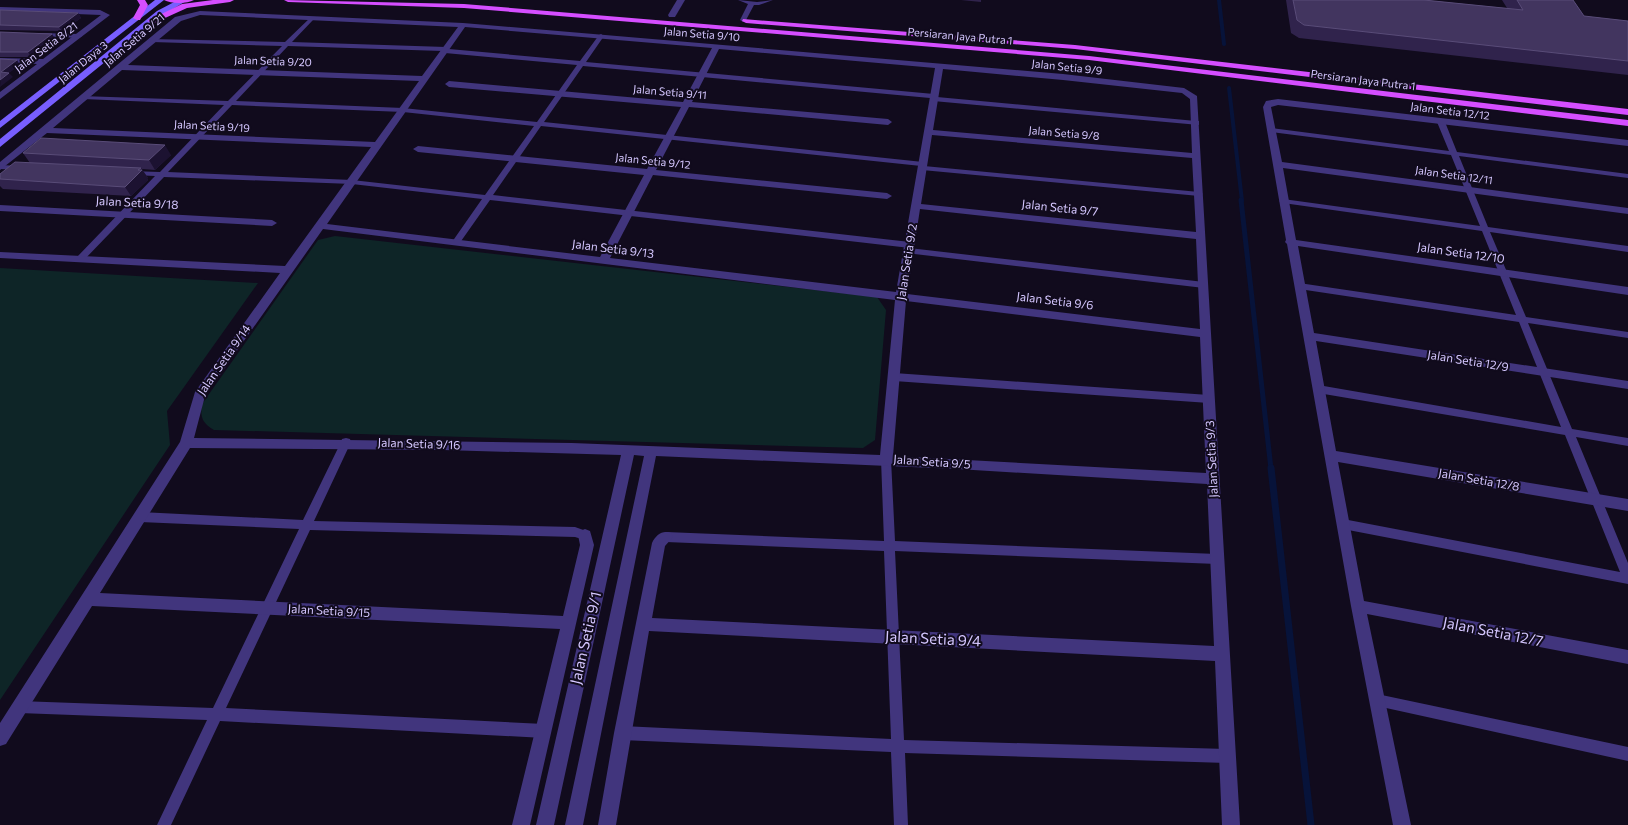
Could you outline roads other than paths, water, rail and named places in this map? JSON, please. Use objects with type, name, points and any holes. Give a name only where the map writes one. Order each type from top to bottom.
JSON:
[{"type":"main road","points":[[137,18],[144,5],[141,0]]},
{"type":"main road","points":[[168,0],[186,0]]},
{"type":"main road","points":[[151,21],[185,6],[230,0]]},
{"type":"main road","name":"Persiaran Jaya Putra 1","points":[[288,0],[464,6],[1089,58],[1628,123]]},
{"type":"main road","name":"Persiaran Jaya Putra 1","points":[[492,0],[1075,47],[1628,112]]},
{"type":"street","name":"Jalan Daya 3","points":[[0,125],[160,0]]},
{"type":"street","name":"Jalan Daya 3","points":[[0,144],[151,21],[186,0]]},
{"type":"street","points":[[672,15],[681,0]]},
{"type":"street","name":"Jalan Setia 8/21","points":[[0,9],[100,12],[106,15],[2,93]]},
{"type":"street","name":"Jalan Setia 9/21","points":[[0,167],[178,19],[190,14],[463,25]]},
{"type":"street","name":"Jalan Setia 9/10","points":[[463,25],[939,66]]},
{"type":"street","name":"Jalan Setia 9/14","points":[[0,738],[186,443],[199,395],[463,25]]},
{"type":"street","points":[[604,260],[717,46]]},
{"type":"street","points":[[0,60],[44,62]]},
{"type":"street","name":"Jalan Setia 9/20","points":[[120,66],[425,79]]},
{"type":"street","name":"Jalan Setia 9/9","points":[[939,66],[1063,77],[1184,91],[1192,94]]},
{"type":"street","name":"Jalan Setia 9/2","points":[[886,459],[901,296],[939,66]]},
{"type":"street","name":"Jalan Setia 9/11","points":[[449,84],[888,122]]},
{"type":"street","name":"Jalan Setia 9/3","points":[[1192,94],[1194,98],[1198,156],[1231,825]]},
{"type":"street","name":"Jalan Setia 12/12","points":[[1271,130],[1267,107],[1270,102],[1628,144]]},
{"type":"street","name":"Jalan Setia 9/19","points":[[45,130],[378,145]]},
{"type":"street","points":[[1271,130],[1358,606],[1402,825]]},
{"type":"street","name":"Jalan Setia 9/8","points":[[928,132],[1198,156]]},
{"type":"street","name":"Jalan Setia 9/12","points":[[418,149],[887,196]]},
{"type":"street","name":"Jalan Setia 12/11","points":[[1277,164],[1628,211]]},
{"type":"street","name":"Jalan Setia 9/7","points":[[916,206],[1201,236]]},
{"type":"street","name":"Jalan Setia 9/18","points":[[0,208],[272,223]]},
{"type":"street","name":"Jalan Setia 9/13","points":[[321,226],[901,296]]},
{"type":"street","name":"Jalan Setia 12/10","points":[[1290,242],[1628,291]]},
{"type":"street","points":[[0,255],[288,270]]},
{"type":"street","name":"Jalan Setia 9/6","points":[[901,296],[1206,334]]},
{"type":"street","name":"Jalan Setia 12/9","points":[[1308,336],[1628,385]]},
{"type":"street","name":"Jalan Setia 9/16","points":[[186,443],[346,442],[651,451]]},
{"type":"street","name":"Jalan Setia 9/1","points":[[545,825],[628,451]]},
{"type":"street","name":"Jalan Setia 9/5","points":[[651,451],[886,459],[1214,479]]},
{"type":"street","name":"Jalan Setia 9/1","points":[[574,825],[600,687],[651,451]]},
{"type":"street","name":"Jalan Setia 12/8","points":[[1330,455],[1628,505]]},
{"type":"street","points":[[521,825],[587,545],[585,535]]},
{"type":"street","points":[[607,825],[622,733],[659,543],[666,537]]},
{"type":"street","name":"Jalan Setia 9/15","points":[[88,599],[569,623]]},
{"type":"street","name":"Jalan Setia 12/7","points":[[1358,606],[1628,657]]},
{"type":"street","name":"Jalan Setia 9/4","points":[[644,624],[1222,654]]},
{"type":"lane","points":[[741,0],[751,4],[770,0]]},
{"type":"lane","points":[[743,20],[751,4]]},
{"type":"lane","points":[[80,259],[311,19]]},
{"type":"lane","points":[[30,34],[79,36]]},
{"type":"lane","points":[[456,242],[601,36]]},
{"type":"lane","points":[[152,40],[446,50],[1196,123]]},
{"type":"lane","points":[[83,97],[403,110],[1199,194]]},
{"type":"lane","points":[[1441,122],[1628,578]]},
{"type":"lane","points":[[1271,130],[1628,176]]},
{"type":"lane","points":[[0,167],[29,169]]},
{"type":"lane","points":[[124,173],[352,182],[1204,285]]},
{"type":"lane","points":[[1283,200],[1628,249]]},
{"type":"lane","points":[[1298,286],[1628,335]]},
{"type":"lane","points":[[894,377],[1209,399]]},
{"type":"lane","points":[[1318,389],[1628,442]]},
{"type":"lane","points":[[164,825],[346,442]]},
{"type":"lane","points":[[886,459],[901,825]]},
{"type":"lane","points":[[140,517],[306,525],[574,532],[585,535]]},
{"type":"lane","points":[[1343,524],[1628,578]]},
{"type":"lane","points":[[666,537],[1217,559]]},
{"type":"lane","points":[[1376,700],[1628,754]]},
{"type":"lane","points":[[19,707],[216,714],[544,731]]},
{"type":"lane","points":[[622,733],[898,746],[1227,756]]},
{"type":"waterway","points":[[1219,0],[1224,44]]},
{"type":"waterway","points":[[1229,88],[1242,201]]},
{"type":"waterway","points":[[1241,200],[1271,469]]},
{"type":"waterway","points":[[1271,468],[1311,825]]}]
